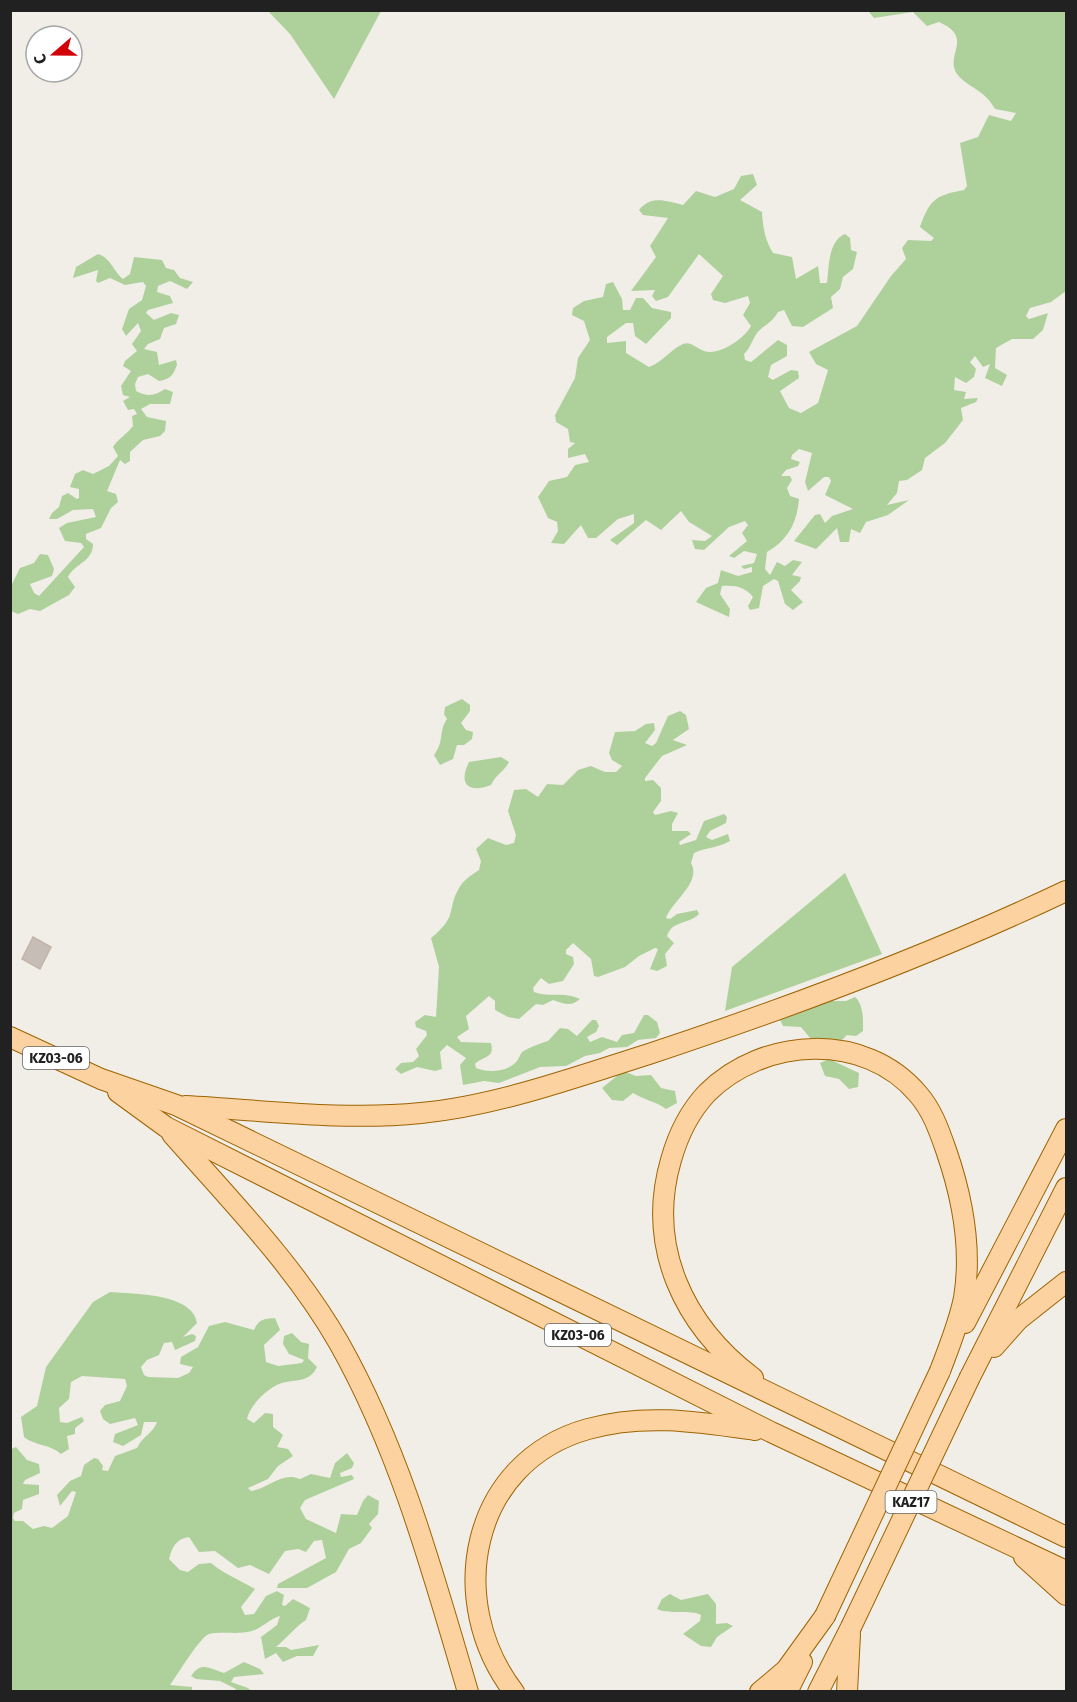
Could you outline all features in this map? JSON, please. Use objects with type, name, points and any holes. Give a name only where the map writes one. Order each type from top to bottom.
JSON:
[{"type":"main road","points":[[176,1105],[378,1117],[424,1113],[476,1104],[597,1070],[774,1013],[988,928],[1066,891]]},
{"type":"main road","name":"KZ03-06","points":[[10,1037],[101,1079],[176,1105],[1066,1537]]},
{"type":"main road","points":[[784,1401],[722,1352],[692,1312],[668,1256],[661,1225],[661,1207],[673,1152],[680,1133],[696,1106],[732,1074],[759,1060],[791,1049],[839,1051],[868,1059],[886,1068],[917,1093],[936,1124],[960,1196],[964,1240],[964,1296],[940,1371]]},
{"type":"main road","name":"KZ03-06","points":[[101,1079],[166,1127],[771,1432],[1066,1571]]},
{"type":"main road","points":[[166,1127],[268,1245],[338,1341],[365,1392],[396,1470],[427,1554],[468,1692]]},
{"type":"main road","name":"KAZ17","points":[[787,1692],[940,1371],[1066,1129]]},
{"type":"main road","name":"KAZ17","points":[[818,1692],[970,1377],[1066,1188]]},
{"type":"main road","points":[[970,1377],[1018,1320],[1066,1282]]},
{"type":"main road","points":[[514,1692],[498,1668],[484,1637],[476,1599],[475,1578],[480,1533],[501,1491],[517,1472],[549,1446],[587,1429],[608,1425],[671,1419],[771,1432]]},
{"type":"main road","points":[[1009,1544],[1066,1595]]},
{"type":"main road","points":[[760,1692],[786,1670],[825,1616]]},
{"type":"main road","points":[[847,1692],[851,1627]]},
{"type":"green space","points":[[268,11],[381,11],[334,99],[290,34]]},
{"type":"green space","points":[[868,11],[1066,11],[1066,291],[1051,302],[1030,308],[1026,316],[1029,319],[1048,313],[1043,330],[1033,339],[1012,339],[996,348],[995,368],[1007,375],[1002,386],[985,378],[990,364],[983,367],[975,356],[970,362],[976,369],[974,377],[966,383],[955,377],[954,390],[966,392],[964,399],[978,398],[976,402],[961,408],[963,420],[945,443],[925,458],[922,470],[907,480],[899,481],[897,493],[887,505],[909,500],[888,515],[866,522],[860,533],[851,529],[849,542],[840,542],[837,528],[816,549],[794,541],[815,515],[820,514],[825,523],[832,516],[853,509],[825,495],[831,481],[829,477],[824,477],[808,491],[805,482],[812,453],[799,449],[792,455],[791,459],[800,462],[798,466],[786,470],[781,476],[790,476],[792,480],[787,488],[790,496],[799,499],[796,516],[786,536],[767,552],[765,569],[770,575],[777,562],[785,566],[793,560],[802,562],[792,575],[801,577],[800,581],[791,590],[803,602],[793,610],[785,604],[778,581],[774,579],[763,586],[759,608],[750,610],[748,606],[753,597],[747,591],[740,587],[722,586],[720,594],[730,609],[729,617],[696,602],[706,588],[718,583],[721,570],[738,576],[752,572],[752,567],[744,569],[741,566],[754,563],[757,554],[744,551],[734,558],[729,556],[747,541],[742,533],[748,525],[745,521],[729,527],[704,550],[695,549],[692,540],[705,541],[712,536],[689,522],[681,511],[661,530],[646,520],[617,545],[610,540],[634,523],[634,514],[618,519],[596,538],[588,538],[581,525],[564,544],[551,543],[558,531],[557,522],[548,518],[538,497],[549,481],[567,477],[575,465],[589,462],[585,454],[568,458],[568,449],[575,443],[570,442],[568,429],[556,422],[555,415],[575,378],[578,358],[590,340],[584,321],[572,315],[573,308],[584,301],[603,297],[606,284],[613,282],[622,299],[623,310],[630,310],[636,298],[643,298],[652,308],[671,312],[671,318],[646,344],[635,336],[633,323],[626,323],[607,337],[607,343],[626,341],[626,353],[649,367],[683,344],[710,352],[724,349],[737,341],[751,326],[743,315],[750,303],[748,296],[725,303],[713,300],[711,294],[723,276],[699,254],[668,297],[656,301],[652,296],[655,290],[631,291],[656,257],[650,246],[668,218],[643,215],[639,210],[644,205],[659,200],[683,205],[696,191],[715,197],[734,189],[741,176],[753,174],[757,185],[740,200],[762,212],[765,234],[770,248],[773,253],[792,257],[796,279],[818,266],[820,283],[827,283],[832,248],[839,237],[845,234],[850,238],[851,250],[857,252],[853,269],[843,277],[840,289],[831,297],[833,308],[803,327],[792,326],[784,310],[778,312],[757,333],[744,354],[745,360],[751,362],[778,340],[787,345],[787,356],[771,365],[768,377],[773,380],[791,370],[798,371],[799,378],[780,391],[789,408],[801,413],[818,403],[828,370],[816,364],[809,352],[857,326],[891,276],[906,259],[902,248],[908,240],[931,241],[934,238],[920,227],[927,210],[940,197],[964,190],[967,186],[960,143],[978,137],[989,115],[1011,121],[1016,113],[995,109],[986,97],[957,74],[954,60],[957,40],[950,28],[939,22],[927,26],[913,12],[874,18]]},
{"type":"green space","points":[[98,254],[106,258],[123,279],[130,274],[134,257],[162,260],[166,268],[174,270],[180,278],[193,282],[187,289],[170,281],[158,286],[157,292],[170,296],[173,303],[148,310],[146,313],[154,320],[171,313],[179,315],[176,324],[164,328],[160,339],[148,344],[144,349],[157,352],[159,365],[176,360],[177,365],[173,374],[159,381],[148,374],[138,377],[135,384],[136,391],[148,395],[165,389],[173,392],[170,404],[150,404],[141,409],[147,417],[166,421],[165,431],[160,436],[143,440],[130,452],[130,461],[125,464],[120,460],[107,491],[116,494],[118,502],[111,508],[101,528],[86,534],[86,539],[93,544],[92,550],[87,559],[68,577],[75,587],[69,595],[40,611],[30,609],[18,614],[11,611],[11,586],[20,568],[34,563],[40,554],[48,555],[54,569],[52,576],[30,584],[34,593],[39,596],[84,547],[81,543],[65,541],[59,528],[67,523],[96,517],[93,509],[73,510],[57,519],[49,519],[59,507],[62,496],[68,493],[79,498],[79,489],[70,487],[75,474],[83,470],[93,474],[109,466],[118,456],[113,447],[133,426],[132,416],[137,414],[134,409],[128,410],[123,401],[130,397],[123,395],[121,386],[131,371],[123,366],[125,361],[137,351],[132,344],[141,331],[138,323],[126,336],[122,329],[129,309],[142,300],[146,286],[143,282],[125,285],[110,278],[98,283],[96,281],[98,270],[73,278],[76,267]]},
{"type":"green space","points":[[462,699],[470,705],[470,711],[461,723],[466,730],[473,732],[472,739],[464,745],[457,745],[453,759],[440,765],[434,755],[447,719],[444,714],[445,707]]},
{"type":"green space","points":[[680,711],[686,715],[689,729],[673,740],[687,745],[662,756],[645,778],[645,781],[653,780],[661,788],[661,801],[653,812],[655,815],[671,811],[678,813],[672,824],[672,831],[688,831],[691,834],[679,842],[680,845],[696,840],[704,821],[724,814],[727,817],[726,823],[710,831],[706,837],[712,840],[728,834],[730,841],[694,853],[691,863],[693,877],[690,884],[666,918],[670,919],[677,914],[697,910],[699,914],[669,931],[667,936],[674,943],[665,954],[667,966],[657,971],[650,969],[658,949],[655,948],[639,956],[625,967],[598,977],[594,976],[591,959],[573,943],[566,950],[566,954],[573,957],[574,964],[563,981],[549,984],[541,978],[533,988],[534,992],[540,994],[568,995],[580,999],[577,1002],[564,1004],[553,1000],[543,1005],[536,1004],[519,1019],[508,1017],[495,1010],[495,1001],[489,996],[466,1016],[469,1029],[457,1037],[461,1042],[491,1043],[490,1055],[475,1064],[476,1068],[492,1071],[513,1065],[522,1052],[548,1041],[560,1028],[568,1029],[577,1036],[592,1020],[596,1020],[599,1026],[596,1032],[587,1037],[590,1042],[602,1037],[617,1042],[622,1035],[634,1033],[644,1015],[648,1015],[657,1022],[660,1033],[656,1038],[638,1040],[627,1047],[609,1048],[600,1053],[585,1056],[566,1066],[540,1067],[499,1083],[484,1081],[463,1085],[460,1065],[466,1058],[447,1045],[440,1052],[442,1069],[435,1071],[417,1067],[401,1074],[395,1069],[401,1063],[413,1062],[419,1056],[416,1049],[427,1035],[426,1031],[416,1027],[415,1022],[425,1015],[436,1017],[439,967],[431,938],[446,923],[461,885],[479,870],[481,861],[476,849],[488,838],[506,845],[514,843],[516,835],[508,811],[514,790],[526,789],[538,797],[547,784],[563,785],[578,770],[591,766],[605,772],[616,772],[622,766],[612,760],[609,753],[615,732],[635,731],[646,724],[654,723],[655,730],[645,743],[652,746],[656,743],[668,716]]},
{"type":"green space","points":[[501,757],[509,762],[491,785],[476,788],[467,785],[465,776],[469,762]]},
{"type":"green space","points":[[845,873],[882,954],[725,1011],[732,967]]},
{"type":"green space","points":[[855,997],[861,1008],[863,1031],[856,1036],[847,1035],[841,1041],[810,1038],[801,1027],[783,1026],[779,1018],[818,1001],[846,1001]]},
{"type":"green space","points":[[829,1059],[859,1073],[858,1087],[849,1089],[839,1079],[825,1076],[820,1063]]},
{"type":"green space","points":[[623,1071],[636,1076],[651,1075],[661,1088],[675,1091],[677,1103],[666,1109],[633,1093],[623,1101],[612,1100],[602,1088]]},
{"type":"green space","points":[[110,1292],[161,1297],[185,1306],[193,1313],[197,1323],[183,1337],[192,1334],[196,1336],[195,1341],[175,1350],[172,1342],[164,1343],[159,1355],[147,1360],[141,1367],[144,1375],[148,1377],[178,1378],[189,1373],[193,1367],[180,1364],[181,1357],[198,1347],[209,1326],[225,1322],[254,1330],[262,1320],[275,1318],[280,1330],[264,1345],[266,1362],[278,1366],[302,1363],[304,1360],[289,1354],[283,1344],[284,1336],[292,1333],[301,1342],[309,1344],[308,1358],[317,1367],[313,1373],[304,1379],[281,1383],[271,1389],[254,1405],[247,1419],[254,1423],[265,1413],[273,1414],[273,1427],[283,1435],[277,1447],[288,1449],[293,1456],[278,1466],[268,1479],[248,1488],[251,1491],[281,1478],[300,1479],[311,1474],[330,1478],[335,1463],[347,1453],[354,1463],[352,1468],[340,1473],[341,1477],[352,1475],[354,1479],[305,1500],[300,1508],[306,1519],[336,1533],[341,1514],[357,1515],[368,1495],[379,1501],[378,1514],[369,1524],[372,1528],[361,1543],[349,1549],[336,1572],[307,1588],[277,1588],[278,1584],[326,1558],[322,1540],[314,1541],[306,1552],[298,1549],[285,1551],[269,1574],[250,1565],[238,1568],[215,1551],[199,1552],[189,1537],[175,1544],[169,1559],[180,1570],[188,1572],[199,1564],[211,1563],[255,1589],[241,1607],[245,1615],[254,1614],[266,1596],[277,1591],[284,1595],[282,1605],[285,1606],[293,1599],[310,1608],[306,1620],[276,1647],[286,1647],[291,1650],[319,1645],[313,1656],[297,1656],[283,1662],[276,1653],[265,1659],[261,1637],[277,1625],[280,1616],[252,1631],[214,1633],[205,1637],[170,1685],[192,1687],[192,1691],[11,1691],[11,1449],[16,1447],[27,1460],[39,1464],[40,1473],[25,1480],[23,1484],[39,1485],[39,1494],[23,1500],[22,1509],[14,1513],[13,1518],[15,1521],[23,1521],[33,1529],[44,1526],[52,1528],[68,1516],[76,1492],[72,1491],[60,1506],[57,1495],[70,1481],[81,1476],[84,1465],[94,1458],[98,1459],[103,1466],[102,1470],[108,1471],[115,1456],[137,1448],[157,1422],[144,1422],[141,1435],[123,1446],[113,1442],[115,1434],[138,1425],[135,1418],[110,1424],[103,1419],[100,1411],[105,1405],[120,1401],[127,1386],[125,1379],[82,1376],[71,1382],[69,1399],[59,1408],[60,1422],[67,1423],[82,1417],[84,1421],[75,1428],[75,1434],[67,1436],[69,1449],[61,1454],[24,1437],[21,1417],[37,1406],[46,1367],[93,1302]]},
{"type":"green space","points":[[670,1594],[681,1600],[708,1594],[716,1604],[716,1624],[727,1623],[733,1626],[717,1637],[711,1647],[701,1646],[683,1634],[700,1621],[701,1615],[657,1609],[662,1599]]},
{"type":"green space","points":[[244,1662],[260,1669],[264,1674],[234,1677],[231,1682],[251,1691],[235,1691],[236,1689],[220,1681],[196,1679],[191,1676],[198,1668],[206,1667],[224,1673]]},
{"type":"building","points":[[33,937],[51,947],[40,969],[22,959]]}]
